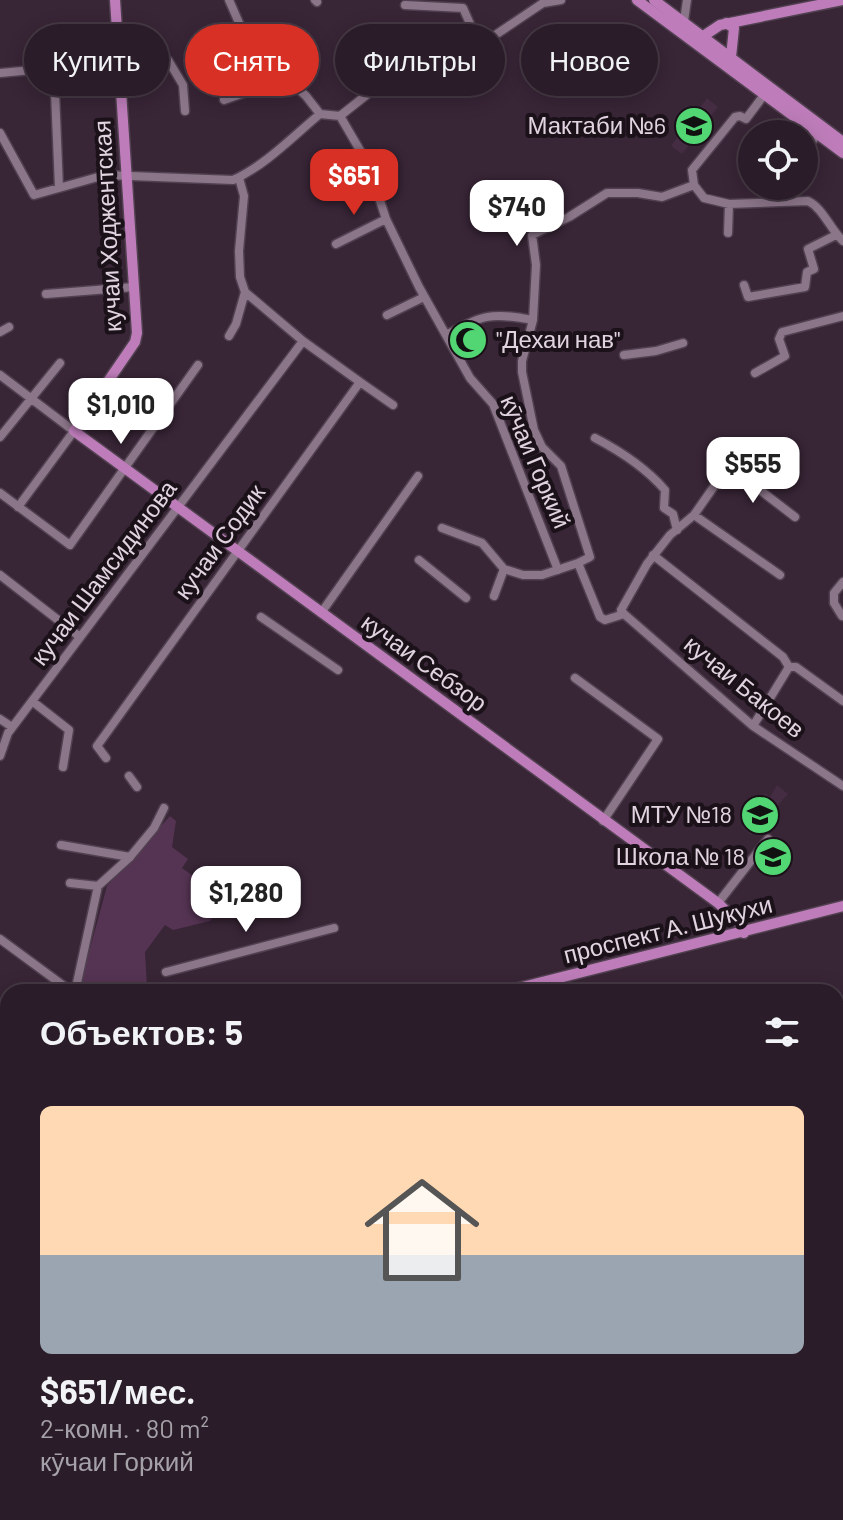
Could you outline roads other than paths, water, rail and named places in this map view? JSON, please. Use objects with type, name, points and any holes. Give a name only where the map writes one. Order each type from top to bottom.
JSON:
[{"type":"main road","name":"кучаи Ходжентская","points":[[115,0],[117,24]]},
{"type":"main road","points":[[637,0],[681,24]]},
{"type":"main road","points":[[654,0],[764,95],[798,120]]},
{"type":"main road","points":[[699,39],[726,23],[843,0]]},
{"type":"main road","points":[[726,23],[734,28],[731,57]]},
{"type":"main road","points":[[699,39],[731,57],[838,139]]},
{"type":"main road","name":"кучаи Ходжентская","points":[[74,431],[135,342],[137,333],[121,96]]},
{"type":"main road","points":[[818,135],[843,153]]},
{"type":"main road","name":"кучаи Себзор","points":[[74,431],[718,903],[740,924],[744,933]]},
{"type":"main road","name":"проспект А. Шукухи","points":[[536,984],[843,906]]},
{"type":"street","points":[[229,0],[240,24]]},
{"type":"street","points":[[505,27],[543,3],[561,0]]},
{"type":"street","points":[[681,24],[687,0]]},
{"type":"street","points":[[405,5],[463,8],[470,24]]},
{"type":"street","points":[[169,62],[183,85],[185,111]]},
{"type":"street","points":[[0,73],[24,71]]},
{"type":"street","points":[[744,285],[748,297],[805,287],[807,272],[814,269],[808,249],[840,238],[817,205],[808,201],[729,204],[704,198],[694,185],[692,170],[735,117],[746,119],[764,95]]},
{"type":"street","points":[[55,96],[59,188]]},
{"type":"street","points":[[224,100],[235,96]]},
{"type":"street","points":[[306,96],[320,114],[340,116],[365,96]]},
{"type":"street","points":[[0,133],[34,195],[105,175],[233,180],[277,151],[320,114]]},
{"type":"street","name":"кӯчаи Горкий","points":[[340,116],[368,164],[386,219],[424,297],[470,378],[493,404],[558,570]]},
{"type":"street","points":[[342,176],[368,164]]},
{"type":"street","points":[[239,178],[244,196],[240,277],[245,292],[303,341],[393,405]]},
{"type":"street","points":[[442,528],[482,543],[504,569],[523,575],[542,575],[590,557],[561,466],[542,447],[534,430],[522,372],[533,320],[536,265],[532,235],[607,193],[662,197],[694,185]]},
{"type":"street","points":[[728,233],[729,204]]},
{"type":"street","points":[[336,244],[386,219]]},
{"type":"street","points":[[46,294],[134,287]]},
{"type":"street","points":[[229,336],[236,324],[245,292]]},
{"type":"street","points":[[387,315],[424,297]]},
{"type":"street","points":[[446,335],[484,315],[533,320]]},
{"type":"street","points":[[755,373],[785,356],[779,339],[782,332],[843,316]]},
{"type":"street","points":[[0,332],[9,327]]},
{"type":"street","name":"кучаи Шамсидинова","points":[[0,756],[12,727],[303,341]]},
{"type":"street","points":[[624,355],[656,351],[683,343]]},
{"type":"street","points":[[0,437],[60,363]]},
{"type":"street","points":[[0,493],[70,545],[198,365]]},
{"type":"street","points":[[0,375],[74,431],[18,507]]},
{"type":"street","name":"кучаи Содик","points":[[106,758],[97,746],[360,382]]},
{"type":"street","points":[[595,438],[614,448],[665,490],[664,508],[673,514],[677,530]]},
{"type":"street","points":[[578,563],[600,617],[605,620],[624,614],[621,610],[653,555],[670,535],[694,515],[743,445]]},
{"type":"street","points":[[730,467],[795,517]]},
{"type":"street","points":[[321,613],[418,476]]},
{"type":"street","points":[[694,515],[780,575]]},
{"type":"street","points":[[653,555],[783,657],[789,667]]},
{"type":"street","points":[[419,560],[466,598]]},
{"type":"street","points":[[494,596],[504,569]]},
{"type":"street","points":[[0,575],[80,637]]},
{"type":"street","points":[[842,616],[834,603],[834,593],[843,582]]},
{"type":"street","name":"кучаи Бакоев","points":[[624,614],[753,726],[843,786]]},
{"type":"street","points":[[261,617],[338,670]]},
{"type":"street","points":[[789,667],[796,667],[843,701]]},
{"type":"street","points":[[753,726],[789,667]]},
{"type":"street","points":[[575,678],[658,739],[603,821]]},
{"type":"street","points":[[32,701],[69,730],[63,767]]},
{"type":"street","points":[[0,719],[12,727]]},
{"type":"street","points":[[129,776],[137,787]]},
{"type":"street","points":[[76,984],[98,886],[130,857],[154,828],[164,808]]},
{"type":"street","points":[[718,903],[768,839]]},
{"type":"street","points":[[61,845],[130,857]]},
{"type":"street","points":[[70,883],[98,886]]},
{"type":"street","points":[[166,972],[334,928]]},
{"type":"street","points":[[0,939],[63,984]]},
{"type":"place","name":"Мактаби №6","points":[[694,126]]},
{"type":"place","name":"\"Дехаи нав\"","points":[[468,340]]},
{"type":"place","name":"МТУ №18","points":[[760,815]]},
{"type":"place","name":"Школа № 18","points":[[773,857]]}]
